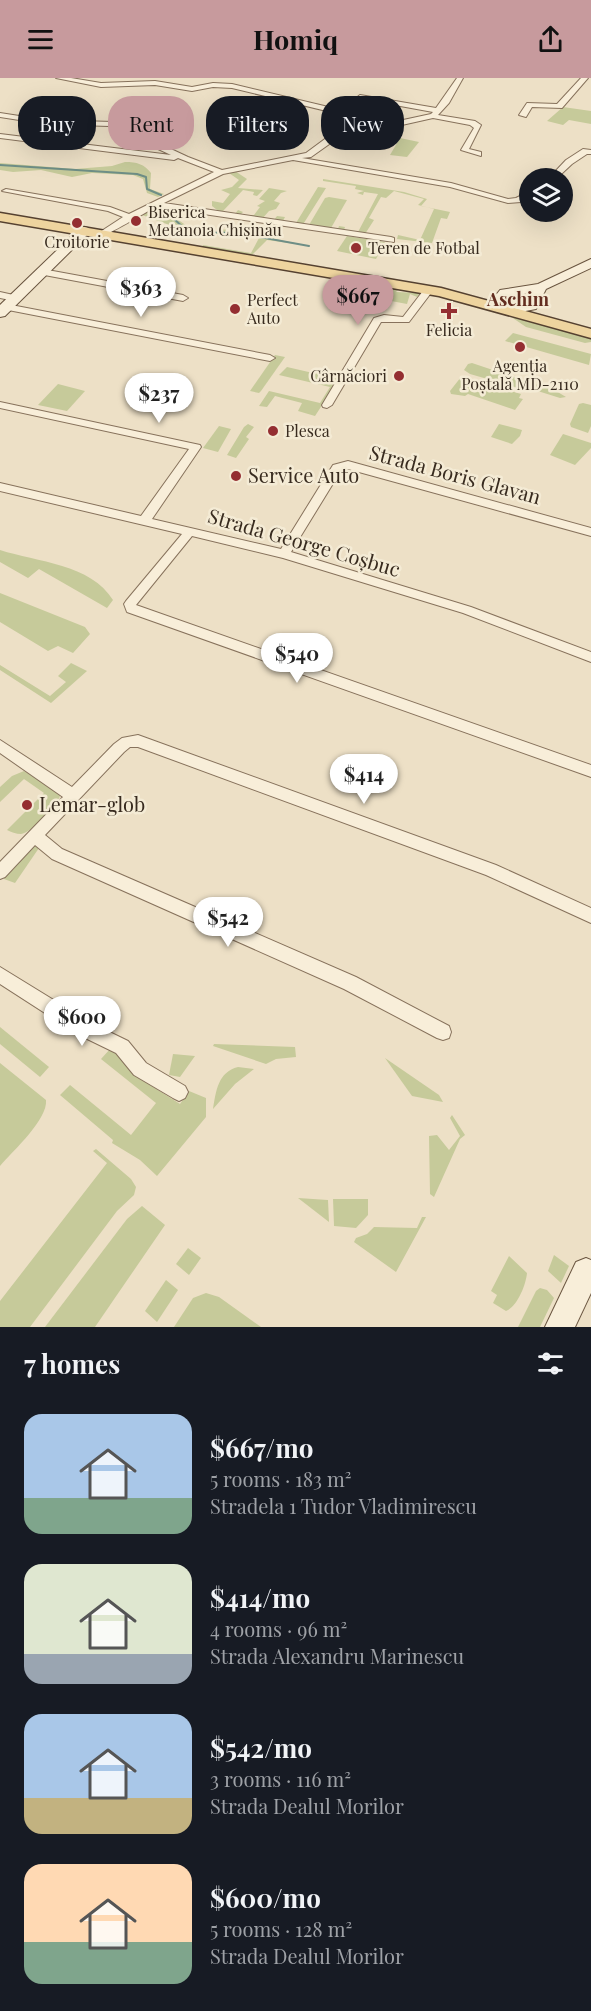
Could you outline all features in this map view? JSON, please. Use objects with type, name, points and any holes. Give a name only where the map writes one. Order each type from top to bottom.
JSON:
[{"type":"main road","points":[[0,217],[505,304],[541,319],[591,334]]},
{"type":"main road","points":[[531,306],[541,319]]},
{"type":"street","points":[[59,78],[101,85],[155,83],[192,88],[213,85],[232,86],[321,113]]},
{"type":"street","points":[[404,121],[436,113],[460,78]]},
{"type":"street","points":[[523,115],[530,105],[559,106],[585,78]]},
{"type":"street","points":[[404,106],[472,123],[478,127],[465,150],[478,153]]},
{"type":"street","points":[[0,115],[45,122],[105,122],[185,159],[220,172]]},
{"type":"street","points":[[0,136],[185,159]]},
{"type":"street","points":[[103,234],[153,204],[220,172],[310,154],[321,146]]},
{"type":"street","points":[[563,168],[589,149]]},
{"type":"street","points":[[286,159],[451,185],[508,201],[519,200]]},
{"type":"street","points":[[6,191],[110,209],[129,217]]},
{"type":"street","points":[[153,204],[391,240]]},
{"type":"street","points":[[5,303],[42,272],[84,231]]},
{"type":"street","points":[[505,304],[591,263]]},
{"type":"street","points":[[42,272],[183,298]]},
{"type":"street","points":[[505,304],[531,306],[541,287]]},
{"type":"street","points":[[327,405],[377,320],[384,318],[406,320],[429,290]]},
{"type":"street","points":[[5,303],[270,358]]},
{"type":"street","points":[[0,405],[196,447],[144,521]]},
{"type":"street","name":"Strada Boris Glavan","points":[[284,554],[337,468],[348,465],[591,532]]},
{"type":"street","name":"Strada George Coșbuc","points":[[0,487],[284,554],[467,610],[591,657]]},
{"type":"street","points":[[189,531],[130,604],[133,609],[591,771]]},
{"type":"street","points":[[0,872],[72,795],[127,742],[138,741],[491,870],[591,916]]},
{"type":"street","points":[[0,746],[72,795]]},
{"type":"street","points":[[34,835],[57,854],[350,983],[443,1032]]},
{"type":"street","points":[[0,975],[85,1029],[122,1047],[140,1070],[179,1092]]},
{"type":"street","points":[[560,1327],[586,1272]]},
{"type":"green space","points":[[563,107],[591,111],[591,124],[569,120],[563,125],[547,121]]},
{"type":"green space","points":[[404,139],[419,142],[407,157],[390,155],[393,150],[404,150]]},
{"type":"green space","points":[[125,162],[137,163],[146,167],[151,173],[150,189],[164,194],[158,197],[147,193],[143,179],[133,175],[92,173],[72,177],[41,170],[13,172],[0,170],[0,163],[75,169],[112,166]]},
{"type":"green space","points":[[235,171],[247,179],[238,188],[263,190],[257,196],[253,195],[254,192],[243,190],[223,211],[235,214],[238,210],[243,212],[240,215],[221,213],[212,206],[212,201],[223,203],[230,194],[221,190],[232,187],[239,180],[229,173]]},
{"type":"green space","points":[[323,179],[404,192],[427,199],[421,206],[418,205],[424,199],[394,191],[386,198],[381,197],[369,218],[374,220],[365,234],[337,232],[339,226],[345,227],[344,230],[358,232],[378,194],[364,192],[363,195],[357,193],[364,191],[355,189],[356,186],[323,181]]},
{"type":"green space","points":[[318,187],[326,188],[302,226],[274,220],[277,216],[285,217],[283,221],[296,223]]},
{"type":"green space","points":[[269,188],[287,191],[281,193],[274,201],[280,203],[276,209],[269,211],[262,219],[245,215],[254,215],[260,207],[257,206],[265,201],[259,199]]},
{"type":"green space","points":[[325,198],[347,200],[331,228],[309,225]]},
{"type":"green space","points":[[156,207],[164,209],[199,231],[217,232],[219,229],[267,234],[270,238],[310,246],[267,240],[252,255],[202,248],[203,245],[251,253],[259,238],[232,233],[179,235],[175,227],[142,215]]},
{"type":"green space","points":[[427,207],[450,212],[447,219],[441,218],[432,243],[397,239],[398,235],[420,240],[434,209]]},
{"type":"green space","points":[[347,236],[385,242],[376,259],[337,251]]},
{"type":"green space","points":[[392,288],[398,290],[396,292],[420,293],[417,297],[410,294],[407,304],[386,300],[380,313],[378,312],[380,307],[360,304],[356,310],[354,309],[360,297],[339,294],[343,290],[384,297],[390,294]]},
{"type":"green space","points":[[507,314],[591,339],[591,342],[585,343],[526,327]]},
{"type":"green space","points":[[513,333],[591,354],[589,365],[505,341]]},
{"type":"green space","points":[[275,355],[285,357],[259,393],[250,391]]},
{"type":"green space","points":[[472,363],[556,391],[566,397],[560,398],[525,387],[522,389],[470,374],[464,370],[468,364]]},
{"type":"green space","points":[[287,367],[339,379],[315,416],[298,411],[302,403],[275,396],[267,407],[259,406],[269,391],[320,403],[330,387],[279,375]]},
{"type":"green space","points":[[461,377],[521,394],[519,398],[523,399],[515,410],[468,394],[465,396],[451,394],[450,391]]},
{"type":"green space","points":[[58,384],[85,391],[67,411],[38,405]]},
{"type":"green space","points":[[579,404],[591,405],[591,426],[588,433],[571,427],[570,424]]},
{"type":"green space","points":[[248,424],[254,427],[246,437],[249,439],[236,458],[227,455],[244,427]]},
{"type":"green space","points":[[499,424],[522,430],[520,436],[512,444],[491,437]]},
{"type":"green space","points":[[219,426],[231,429],[218,452],[203,448]]},
{"type":"green space","points":[[563,434],[591,443],[591,448],[575,465],[550,455]]},
{"type":"green space","points":[[0,550],[77,572],[103,588],[113,600],[107,608],[39,569],[28,578],[0,562]]},
{"type":"green space","points":[[0,593],[85,627],[90,634],[73,653],[58,646],[48,651],[0,622]]},
{"type":"green space","points":[[71,663],[87,671],[51,703],[0,670],[0,665],[50,696],[66,682],[58,676]]},
{"type":"green space","points":[[24,771],[57,791],[60,796],[37,824],[19,834],[7,830],[44,793],[24,779],[0,802],[0,787],[12,776]]},
{"type":"green space","points":[[34,845],[39,848],[15,883],[4,879],[4,876]]},
{"type":"green space","points":[[0,1027],[49,1067],[40,1077],[0,1044]]},
{"type":"green space","points":[[214,1044],[295,1047],[296,1057],[276,1059],[266,1064],[213,1046]]},
{"type":"green space","points":[[111,1048],[136,1076],[180,1104],[189,1091],[206,1098],[206,1117],[157,1176],[140,1160],[112,1143],[113,1140],[60,1095],[70,1085],[131,1135],[156,1103],[101,1059]]},
{"type":"green space","points":[[173,1054],[195,1056],[180,1077],[169,1075]]},
{"type":"green space","points":[[385,1058],[439,1095],[443,1102],[412,1096]]},
{"type":"green space","points":[[0,1063],[46,1100],[42,1116],[36,1125],[0,1166]]},
{"type":"green space","points":[[238,1067],[254,1069],[235,1084],[213,1109],[219,1083],[226,1073]]},
{"type":"green space","points":[[452,1115],[465,1135],[460,1139],[434,1197],[430,1194],[429,1136],[437,1135],[449,1150],[460,1136],[450,1118]]},
{"type":"green space","points":[[96,1149],[131,1179],[136,1187],[134,1195],[117,1211],[30,1327],[0,1327],[0,1301],[107,1163],[93,1151]]},
{"type":"green space","points":[[298,1198],[328,1200],[329,1222]]},
{"type":"green space","points":[[333,1199],[368,1199],[368,1215],[356,1228],[334,1226]]},
{"type":"green space","points":[[142,1206],[165,1225],[95,1327],[45,1327],[127,1219]]},
{"type":"green space","points":[[422,1217],[426,1217],[396,1272],[354,1242],[356,1238],[367,1234],[374,1227],[417,1228]]},
{"type":"green space","points":[[188,1248],[201,1258],[189,1275],[176,1264]]},
{"type":"green space","points":[[554,1255],[569,1266],[561,1283],[548,1271]]},
{"type":"green space","points":[[509,1256],[527,1273],[520,1295],[514,1305],[506,1311],[493,1303],[497,1295],[491,1291]]},
{"type":"green space","points":[[166,1280],[178,1290],[157,1322],[145,1311]]},
{"type":"green space","points":[[540,1288],[547,1290],[554,1298],[540,1327],[518,1327],[536,1291]]},
{"type":"green space","points":[[206,1293],[219,1297],[261,1327],[174,1327],[193,1298]]},
{"type":"waterway","points":[[0,165],[137,174],[146,177],[147,189],[161,195]]},
{"type":"waterway","points":[[160,209],[160,212],[171,216],[188,232],[238,233],[309,246]]},
{"type":"place","name":"Biserica Metanoia Chișinău","points":[[136,221]]},
{"type":"place","name":"Croitorie","points":[[77,223]]},
{"type":"place","name":"Teren de Fotbal","points":[[356,248]]},
{"type":"place","name":"Perfect Auto","points":[[235,309]]},
{"type":"place","name":"Felicia","points":[[449,311]]},
{"type":"place","name":"Agenția Poștală MD-2110","points":[[520,347]]},
{"type":"place","name":"Cârnăciori","points":[[399,376]]},
{"type":"place","name":"Plesca","points":[[273,431]]},
{"type":"place","name":"Service Auto","points":[[236,476]]},
{"type":"place","name":"Lemar-glob","points":[[27,805]]},
{"type":"district","name":"Aschim","points":[[518,300]]}]
